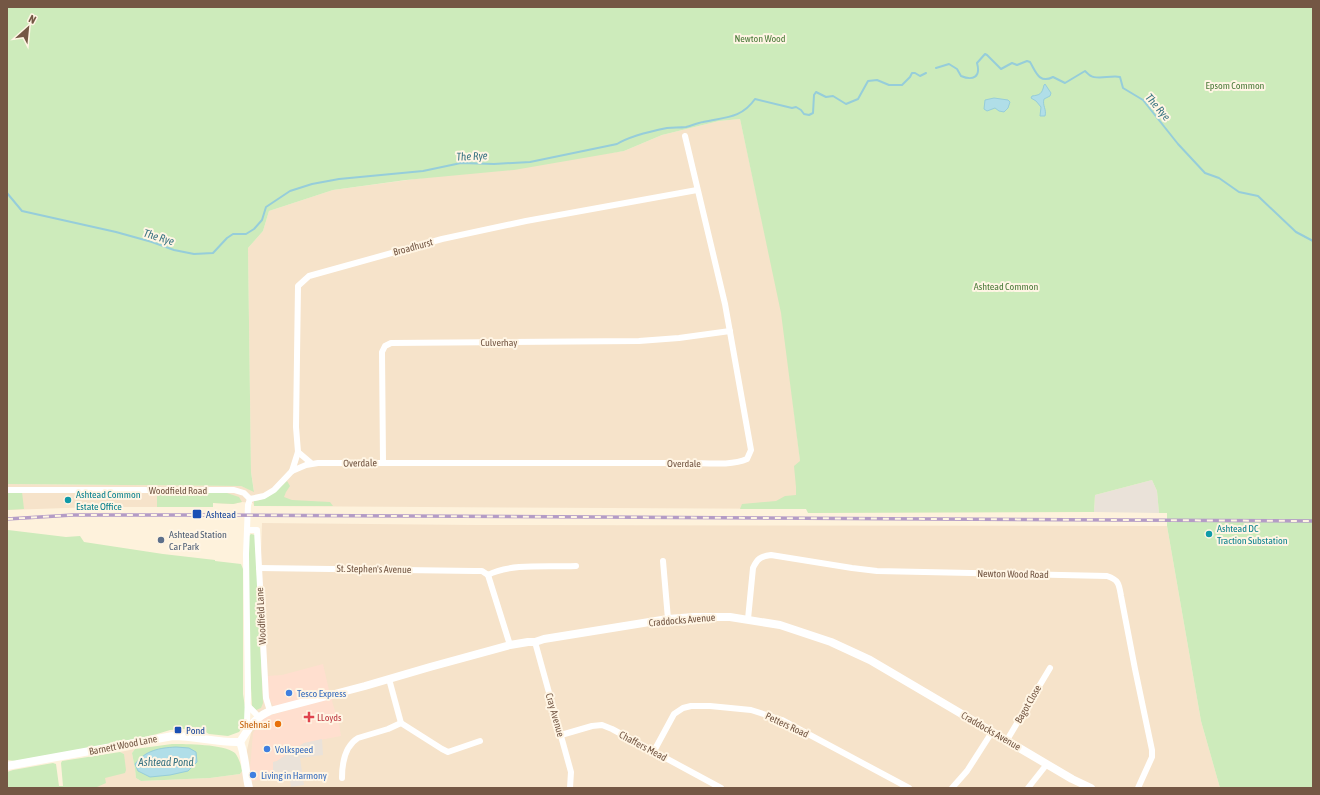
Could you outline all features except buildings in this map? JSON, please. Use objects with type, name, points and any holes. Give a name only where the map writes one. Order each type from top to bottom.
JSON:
[{"type":"street","name":"Overdale","points":[[292,471],[311,464],[383,462],[689,463],[742,461],[747,459],[751,450],[730,331],[716,264],[685,136]]},
{"type":"street","name":"Broadhurst","points":[[250,499],[264,496],[274,490],[292,471],[298,452],[296,404],[298,286],[309,276],[442,239],[526,221],[697,190]]},
{"type":"street","name":"Culverhay","points":[[383,462],[382,352],[385,346],[391,343],[640,341],[679,338],[730,331]]},
{"type":"street","points":[[298,452],[311,464]]},
{"type":"street","name":"Woodfield Road","points":[[7,490],[234,490],[244,493],[250,499]]},
{"type":"street","name":"Woodfield Lane","points":[[248,728],[247,530],[248,506],[250,499]]},
{"type":"street","name":"Woodfield Lane","points":[[247,530],[257,530],[266,698],[270,711]]},
{"type":"street","name":"Newton Wood Road","points":[[748,619],[756,560],[763,556],[771,555],[877,571],[1107,576],[1114,578],[1119,584],[1152,750],[1152,757],[1138,788]]},
{"type":"street","points":[[663,561],[668,619]]},
{"type":"street","points":[[510,645],[488,575],[496,570],[512,567],[576,566]]},
{"type":"street","name":"St. Stephen's Avenue","points":[[259,568],[482,571],[488,575]]},
{"type":"street","name":"Craddocks Avenue","points":[[248,728],[258,717],[270,711],[510,645],[536,642],[544,639],[668,619],[719,616],[748,619],[780,625],[804,632],[848,649],[889,671],[1072,779],[1091,788]]},
{"type":"street","name":"Cray Avenue","points":[[536,642],[571,772],[570,788]]},
{"type":"street","name":"Bagot Close","points":[[1007,740],[1050,668]]},
{"type":"street","points":[[389,679],[401,723],[448,752],[480,741]]},
{"type":"street","points":[[248,706],[258,717]]},
{"type":"street","name":"Petters Road","points":[[654,751],[674,714],[683,708],[691,706],[710,706],[751,710],[782,720],[910,788]]},
{"type":"street","points":[[342,778],[342,764],[346,753],[355,740],[401,723]]},
{"type":"street","name":"Chaffers Mead","points":[[561,735],[592,726],[602,725],[654,751],[721,788]]},
{"type":"street","points":[[248,728],[240,742],[245,754],[246,775],[249,788]]},
{"type":"street","points":[[952,788],[967,771],[992,732]]},
{"type":"street","name":"Barnett Wood Lane","points":[[7,766],[173,736],[188,736],[228,742],[240,742]]},
{"type":"street","points":[[1028,788],[1047,764]]},
{"type":"shaded area","points":[[740,119],[782,313],[806,509],[254,506],[253,503],[242,502],[233,504],[213,503],[213,507],[96,507],[7,510],[7,484],[241,486],[254,491],[251,472],[248,248],[263,231],[269,211],[333,190],[624,151],[662,135],[719,121]]},
{"type":"shaded area","points":[[1152,480],[1157,491],[1159,513],[1094,512],[1095,495]]},
{"type":"shaded area","points":[[262,523],[477,525],[1167,526],[1201,721],[1220,788],[97,788],[96,783],[124,754],[120,752],[135,749],[132,753],[136,778],[141,781],[210,778],[240,774],[242,771],[256,712]]},
{"type":"shaded area","points":[[323,664],[329,690],[321,694],[274,707],[268,697],[267,676],[282,675]]},
{"type":"shaded area","points":[[334,697],[332,701],[341,736],[304,743],[277,761],[273,762],[273,772],[265,772],[265,779],[252,781],[250,768],[253,733],[262,720],[268,716]]},
{"type":"shaded area","points":[[322,739],[323,755],[300,758],[304,785],[291,787],[289,773],[273,772],[273,762],[277,761],[304,743]]},
{"type":"green space","name":"Ashtead Common","points":[[7,7],[1313,7],[1313,788],[1220,788],[1201,721],[1167,526],[1167,513],[1159,513],[1157,491],[1152,480],[1095,495],[1094,512],[808,513],[806,509],[740,509],[742,504],[776,501],[785,496],[796,495],[794,466],[800,461],[781,313],[740,119],[719,121],[662,135],[624,151],[514,170],[406,180],[333,190],[269,211],[263,231],[248,248],[251,472],[254,492],[241,486],[7,484]]},
{"type":"green space","points":[[287,481],[290,486],[284,497],[292,500],[330,502],[333,506],[254,506],[254,501],[268,497]]},
{"type":"green space","points":[[7,492],[22,492],[24,509],[7,510]]},
{"type":"green space","points":[[157,492],[227,493],[239,497],[242,502],[233,504],[213,503],[213,507],[157,507]]},
{"type":"green space","points":[[7,522],[8,530],[66,537],[80,536],[84,542],[241,564],[243,569],[243,694],[246,714],[245,723],[239,732],[228,736],[209,734],[204,731],[184,729],[170,730],[123,742],[15,761],[7,760]]},
{"type":"green space","points":[[251,534],[255,535],[263,703],[261,708],[256,710],[252,706],[249,651],[249,536]]},
{"type":"green space","points":[[172,744],[205,745],[230,750],[235,753],[240,762],[242,771],[240,774],[210,778],[141,781],[136,778],[132,753],[135,749]]},
{"type":"green space","points":[[120,752],[124,754],[125,773],[105,778],[106,783],[97,788],[7,788],[7,772],[13,770],[53,763],[56,764],[59,786],[63,786],[62,761]]},
{"type":"water","points":[[1045,84],[1051,93],[1050,96],[1044,99],[1045,116],[1040,116],[1041,107],[1031,98],[1032,96],[1040,94]]},
{"type":"water","points":[[994,98],[1008,100],[1010,102],[1008,108],[1004,112],[995,108],[987,111],[984,109],[985,100]]},
{"type":"water","name":"Ashtead Pond","points":[[176,747],[189,748],[196,752],[197,762],[188,771],[150,777],[138,771],[135,764],[139,759],[148,753],[158,749]]},
{"type":"waterway","name":"The Rye","points":[[936,68],[949,64],[957,69],[961,76],[972,78],[977,75],[977,63],[985,54],[1001,69],[1012,63],[1017,65],[1027,61],[1030,62],[1038,76],[1041,78],[1048,79],[1053,77],[1065,83],[1085,71],[1097,78],[1120,77],[1123,88],[1143,100],[1178,144],[1205,173],[1219,178],[1239,192],[1258,196],[1296,232],[1313,241]]},
{"type":"waterway","name":"The Rye","points":[[7,193],[22,211],[116,232],[174,250],[194,254],[213,253],[227,238],[233,234],[246,234],[254,229],[262,220],[266,207],[290,191],[312,184],[339,179],[423,171],[461,163],[494,164],[530,162],[617,144],[635,136],[655,131],[686,127],[701,122],[725,118],[738,114],[750,106],[755,99],[792,108],[796,107],[804,114],[809,115],[813,113],[814,95],[816,92],[826,97],[833,96],[846,104],[858,99],[868,81],[877,80],[889,85],[902,85],[912,73],[920,76],[926,73]]},
{"type":"railway","points":[[7,519],[73,515],[213,515],[1313,521]]},
{"type":"place","name":"Ashtead Common Estate Office","points":[[68,500]]},
{"type":"place","name":"Ashtead","points":[[197,514]]},
{"type":"place","name":"Ashtead DC Traction Substation","points":[[1209,534]]},
{"type":"place","name":"Ashtead Station Car Park","points":[[161,540]]},
{"type":"place","name":"Tesco Express","points":[[289,693]]},
{"type":"place","name":"LLoyds","points":[[309,717]]},
{"type":"place","name":"Shehnai","points":[[278,724]]},
{"type":"place","name":"Pond","points":[[178,730]]},
{"type":"place","name":"Volkspeed","points":[[267,749]]},
{"type":"place","name":"Living in Harmony","points":[[253,775]]},
{"type":"park label","name":"Newton Wood","points":[[760,38]]},
{"type":"park label","name":"Epsom Common","points":[[1235,85]]}]
